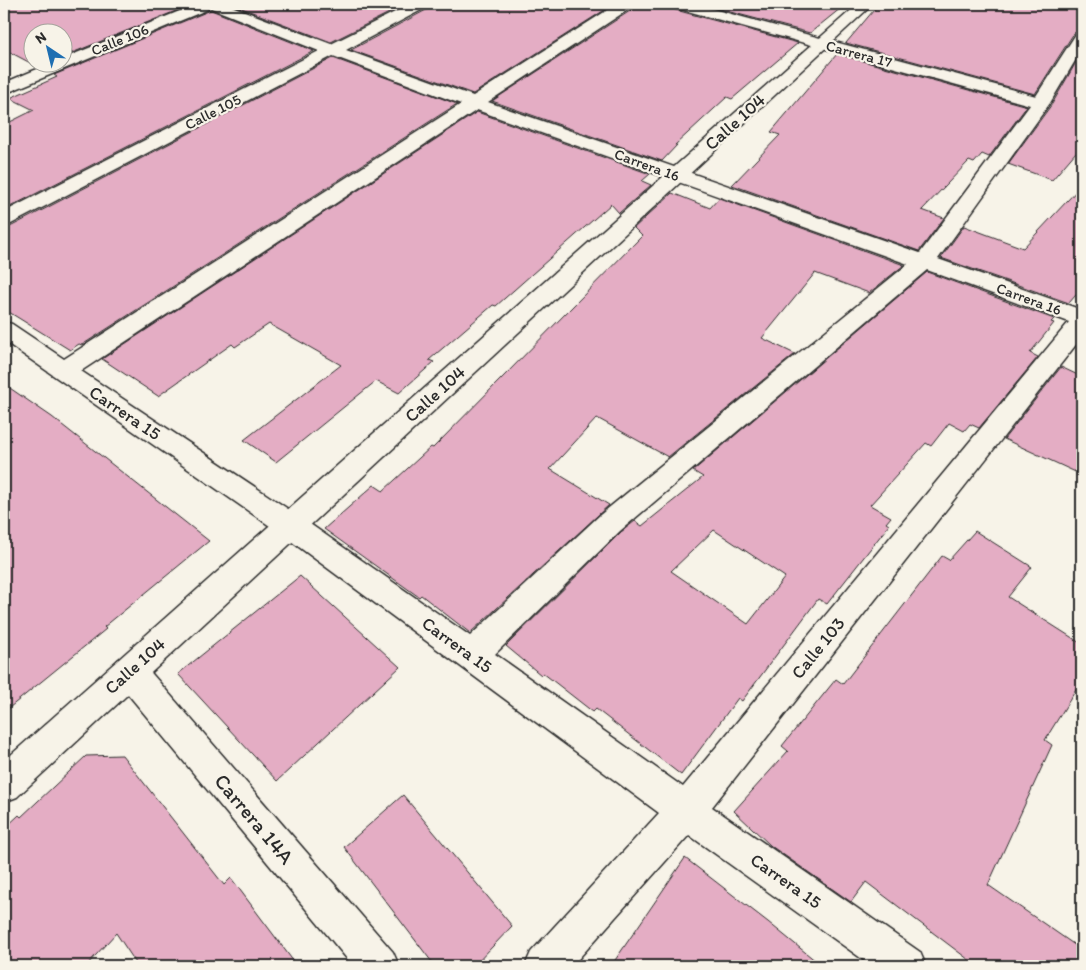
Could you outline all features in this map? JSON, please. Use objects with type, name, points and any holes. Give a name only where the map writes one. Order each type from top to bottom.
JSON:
[{"type":"street","name":"Calle 106","points":[[4,88],[209,4]]},
{"type":"street","name":"Carrera 16","points":[[214,4],[331,51],[676,176],[925,261],[1082,320]]},
{"type":"street","name":"Calle 105","points":[[4,220],[422,4]]},
{"type":"street","points":[[64,371],[627,4]]},
{"type":"street","name":"Carrera 17","points":[[678,4],[1041,103]]},
{"type":"street","name":"Calle 104","points":[[4,784],[866,4]]},
{"type":"street","points":[[471,656],[610,524],[925,261],[1041,103],[1082,37]]},
{"type":"street","name":"Calle 103","points":[[545,966],[686,811],[1082,320]]},
{"type":"street","name":"Carrera 15","points":[[4,330],[290,525],[686,811],[906,966]]},
{"type":"street","name":"Carrera 14A","points":[[129,671],[379,966]]},
{"type":"building","points":[[19,4],[193,4],[72,53],[72,22],[22,22],[22,59],[4,49],[4,9]]},
{"type":"building","points":[[231,4],[407,4],[331,42]]},
{"type":"building","points":[[431,4],[614,4],[473,94],[351,50],[428,9]]},
{"type":"building","points":[[636,4],[669,4],[672,9],[798,43],[732,99],[727,97],[675,145],[677,145],[662,161],[492,101],[633,9]]},
{"type":"building","points":[[700,4],[846,4],[810,33]]},
{"type":"building","points":[[879,4],[1082,4],[1082,30],[1074,33],[1035,94],[846,43]]},
{"type":"building","points":[[211,10],[314,51],[4,210],[4,125],[34,110],[10,98],[57,77],[54,75],[61,72],[72,72],[72,68]]},
{"type":"building","points":[[1082,52],[1082,145],[1052,180],[1008,164],[1052,104]]},
{"type":"building","points":[[837,54],[1027,106],[989,157],[982,154],[974,163],[969,161],[922,210],[944,218],[919,251],[732,185],[780,135],[771,132]]},
{"type":"building","points":[[333,58],[457,104],[82,345],[79,344],[70,350],[4,309],[4,228],[12,226]]},
{"type":"building","points":[[477,112],[650,174],[642,181],[651,185],[619,213],[611,204],[496,306],[493,305],[429,360],[434,362],[399,393],[376,381],[276,462],[244,440],[341,365],[269,324],[235,347],[232,344],[158,396],[102,359]]},
{"type":"building","points":[[1082,185],[1082,288],[1069,303],[941,258],[964,226],[1023,248]]},
{"type":"building","points":[[672,193],[710,208],[719,198],[904,265],[869,293],[815,273],[762,338],[795,354],[668,457],[597,418],[550,469],[609,505],[470,633],[421,595],[419,597],[324,529],[374,485],[383,491],[431,447],[433,448],[642,236],[634,228]]},
{"type":"building","points":[[927,272],[1054,319],[1051,322],[1054,323],[1030,353],[1038,357],[979,428],[970,424],[964,431],[949,423],[931,446],[926,443],[870,505],[891,517],[886,523],[889,525],[827,604],[818,599],[742,701],[738,698],[681,775],[596,709],[593,712],[543,673],[541,675],[506,646],[621,532],[635,521],[642,526],[703,477],[693,471]],"holes":[[[714,530],[785,577],[748,624],[671,571]]]},
{"type":"building","points":[[1061,367],[1082,377],[1082,475],[1004,439]]},
{"type":"building","points":[[4,384],[52,417],[209,541],[104,627],[106,629],[4,712]]},
{"type":"building","points":[[975,531],[1032,567],[1008,597],[1082,644],[1082,680],[1045,740],[1052,745],[988,885],[1082,950],[1082,966],[977,966],[866,882],[851,902],[771,846],[734,811],[788,751],[782,746],[836,679],[843,684],[942,556],[949,560]]},
{"type":"building","points":[[300,576],[400,667],[277,781],[178,674]]},
{"type":"building","points":[[122,755],[224,885],[231,878],[297,966],[138,966],[116,933],[86,966],[4,966],[4,829],[19,815],[21,817],[86,756]]},
{"type":"building","points":[[403,795],[512,926],[474,966],[435,966],[344,847]]},
{"type":"building","points":[[685,858],[768,922],[822,966],[611,966]]}]
